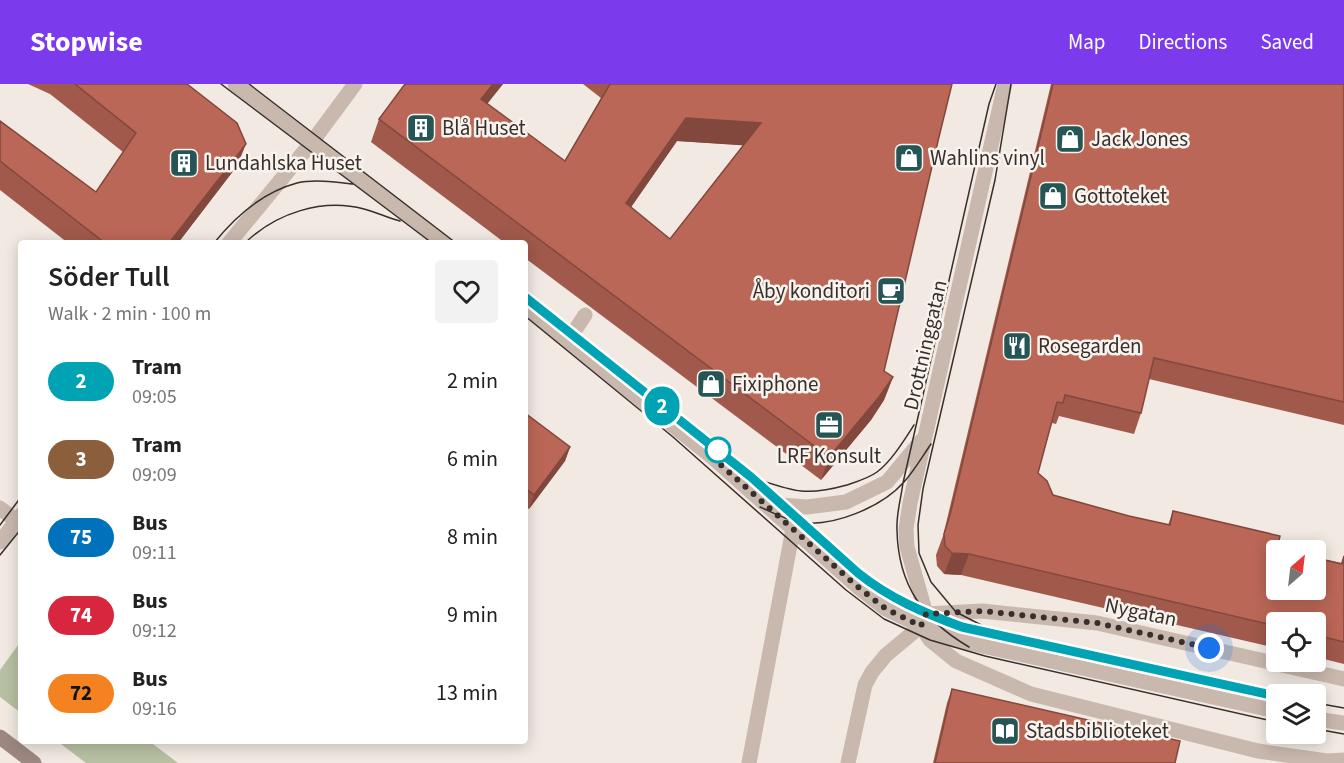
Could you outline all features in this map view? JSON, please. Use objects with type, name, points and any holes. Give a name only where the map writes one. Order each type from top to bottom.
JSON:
[{"type":"main road","points":[[0,736],[34,763]]},
{"type":"street","points":[[235,84],[440,240]]},
{"type":"street","points":[[232,240],[312,142],[355,84]]},
{"type":"street","name":"Drottninggatan","points":[[923,620],[907,547],[906,529],[1005,84]]},
{"type":"street","name":"Nygatan","points":[[528,309],[672,423],[851,581],[886,609],[923,620],[956,640],[1266,709]]},
{"type":"street","points":[[568,340],[585,315]]},
{"type":"street","points":[[760,499],[780,505],[807,507],[846,502],[887,482],[911,455],[926,433]]},
{"type":"street","points":[[0,508],[18,517]]},
{"type":"street","points":[[0,542],[18,519]]},
{"type":"street","points":[[749,763],[793,529]]},
{"type":"street","name":"Nygatan","points":[[923,620],[982,611],[1097,623],[1344,679]]},
{"type":"street","points":[[848,763],[865,685],[886,655],[923,620],[930,640],[956,661],[1031,694],[1258,751],[1327,761],[1344,760]]},
{"type":"street","points":[[1326,720],[1344,723]]},
{"type":"green space","points":[[18,645],[18,711],[0,697],[0,670]]},
{"type":"green space","points":[[61,744],[153,744],[178,763],[86,763]]},
{"type":"building","name":"Lundahlska Huset","points":[[75,84],[187,84],[237,123],[246,144],[171,240],[101,240],[0,161],[0,121],[96,192],[136,133]]},
{"type":"building","points":[[405,84],[493,84],[481,99],[565,161],[610,84],[952,84],[884,371],[893,377],[829,457],[379,119]],"holes":[[[686,118],[761,123],[670,239],[626,203]]]},
{"type":"building","points":[[1053,84],[1344,84],[1344,402],[1154,358],[1141,413],[1065,395],[1063,403],[1057,402],[1038,473],[1047,481],[1053,495],[1129,516],[1170,525],[1173,511],[1280,536],[1279,540],[1266,540],[1266,600],[1326,600],[1326,560],[1342,564],[1344,556],[1344,642],[1326,638],[1326,612],[1266,612],[1266,624],[969,554],[952,553],[945,546],[944,534]]},
{"type":"building","points":[[528,415],[570,447],[534,495],[528,490]]},
{"type":"building","name":"Stadsbiblioteket","points":[[952,689],[1180,741],[1175,763],[935,763]]},
{"type":"tram line","points":[[221,84],[428,240]]},
{"type":"tram line","points":[[249,84],[452,240]]},
{"type":"tram line","points":[[969,647],[938,625],[916,599],[902,568],[898,550],[897,524],[903,483],[989,104],[996,84]]},
{"type":"tram line","points":[[985,627],[956,612],[931,582],[919,553],[918,525],[923,489],[995,180],[1011,84]]},
{"type":"tram line","points":[[217,240],[231,224],[261,199],[285,187],[311,181],[353,184]]},
{"type":"tram line","points":[[248,240],[257,232],[285,216],[316,207],[348,206],[400,221]]},
{"type":"tram line","points":[[528,299],[751,477],[858,573],[895,597],[962,627],[1266,694]]},
{"type":"tram line","name":"2","points":[[528,299],[751,477],[872,585],[913,609],[962,627],[1266,694]]},
{"type":"tram line","points":[[528,318],[673,437],[846,590],[884,619],[930,640],[985,656],[1266,720]]},
{"type":"tram line","points":[[757,479],[801,491],[821,491],[854,483],[882,468],[914,425]]},
{"type":"tram line","points":[[760,507],[789,520],[812,523],[841,519],[856,514],[895,491],[931,444]]},
{"type":"tram line","points":[[0,525],[18,501]]},
{"type":"tram line","points":[[0,555],[18,533]]},
{"type":"tram line","points":[[1326,705],[1344,708]]},
{"type":"tram line","points":[[1326,731],[1344,734]]},
{"type":"place","name":"Blå Huset","points":[[421,128]]},
{"type":"place","name":"Jack Jones","points":[[1070,139]]},
{"type":"place","name":"Wahlins vinyl","points":[[909,158]]},
{"type":"place","name":"Lundahlska Huset","points":[[184,163]]},
{"type":"place","name":"Gottoteket","points":[[1053,196]]},
{"type":"place","name":"Åby konditori","points":[[891,291]]},
{"type":"place","name":"Rosegarden","points":[[1017,346]]},
{"type":"place","name":"Fixiphone","points":[[711,384]]},
{"type":"place","name":"LRF Konsult","points":[[829,425]]},
{"type":"place","name":"Stadsbiblioteket","points":[[1005,731]]},
{"type":"route","points":[[718,450],[712,457],[858,587],[886,609],[921,626],[926,614],[982,611],[1097,623],[1209,648]]}]
